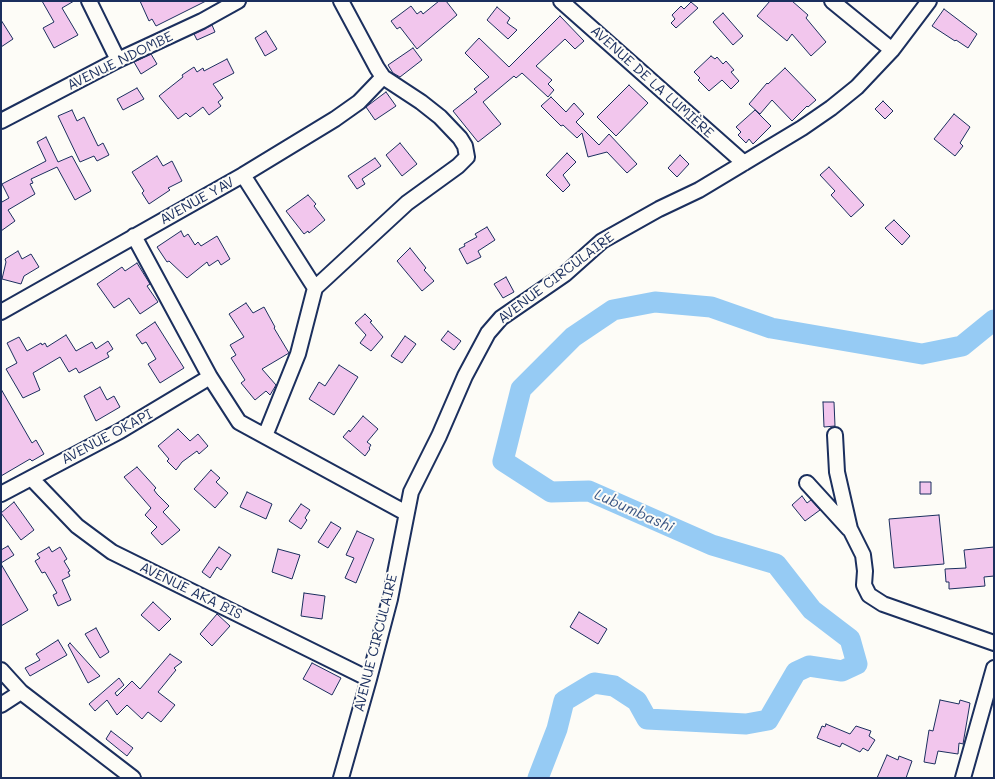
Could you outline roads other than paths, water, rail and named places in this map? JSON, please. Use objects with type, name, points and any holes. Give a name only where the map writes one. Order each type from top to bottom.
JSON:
[{"type":"street","points":[[89,1],[118,60]]},
{"type":"street","name":"AVENUE NDOMBE","points":[[1,121],[118,60],[202,21],[238,1]]},
{"type":"street","points":[[264,436],[298,354],[315,288],[407,203],[458,166],[467,157],[465,146],[460,138],[440,117],[416,98],[383,77],[342,1]]},
{"type":"street","name":"AVENUE DE LA LUMIÈRE","points":[[561,1],[744,163]]},
{"type":"street","points":[[832,1],[892,50]]},
{"type":"street","name":"AVENUE CIRCULAIRE","points":[[341,778],[370,679],[390,599],[406,513],[414,484],[439,436],[465,376],[488,333],[501,318],[565,274],[602,241],[659,208],[699,190],[802,128],[831,108],[857,87],[892,50],[929,1]]},
{"type":"street","name":"AVENUE YAV","points":[[1,312],[243,174],[335,119],[359,102],[383,77]]},
{"type":"street","points":[[243,174],[315,288]]},
{"type":"street","points":[[134,236],[210,377],[237,419],[264,436],[406,513]]},
{"type":"street","name":"AVENUE OKAPI","points":[[1,494],[135,423],[210,377]]},
{"type":"street","points":[[835,435],[837,472],[850,529],[863,555],[866,590],[874,600],[994,643]]},
{"type":"street","name":"AVENUE AKA BIS","points":[[31,478],[77,526],[112,552],[370,679]]},
{"type":"street","points":[[808,483],[850,529]]},
{"type":"street","points":[[963,778],[994,668]]},
{"type":"street","points":[[1,670],[21,692],[133,778]]},
{"type":"street","points":[[1,705],[21,692]]},
{"type":"waterway","name":"Lubumbashi","points":[[538,778],[557,729],[564,701],[594,683],[614,686],[637,701],[647,719],[746,724],[768,720],[796,672],[809,666],[842,671],[857,664],[850,639],[812,610],[776,564],[712,545],[589,491],[551,492],[503,461],[521,389],[573,337],[613,310],[655,302],[711,307],[771,328],[922,354],[962,346],[994,320]]}]
